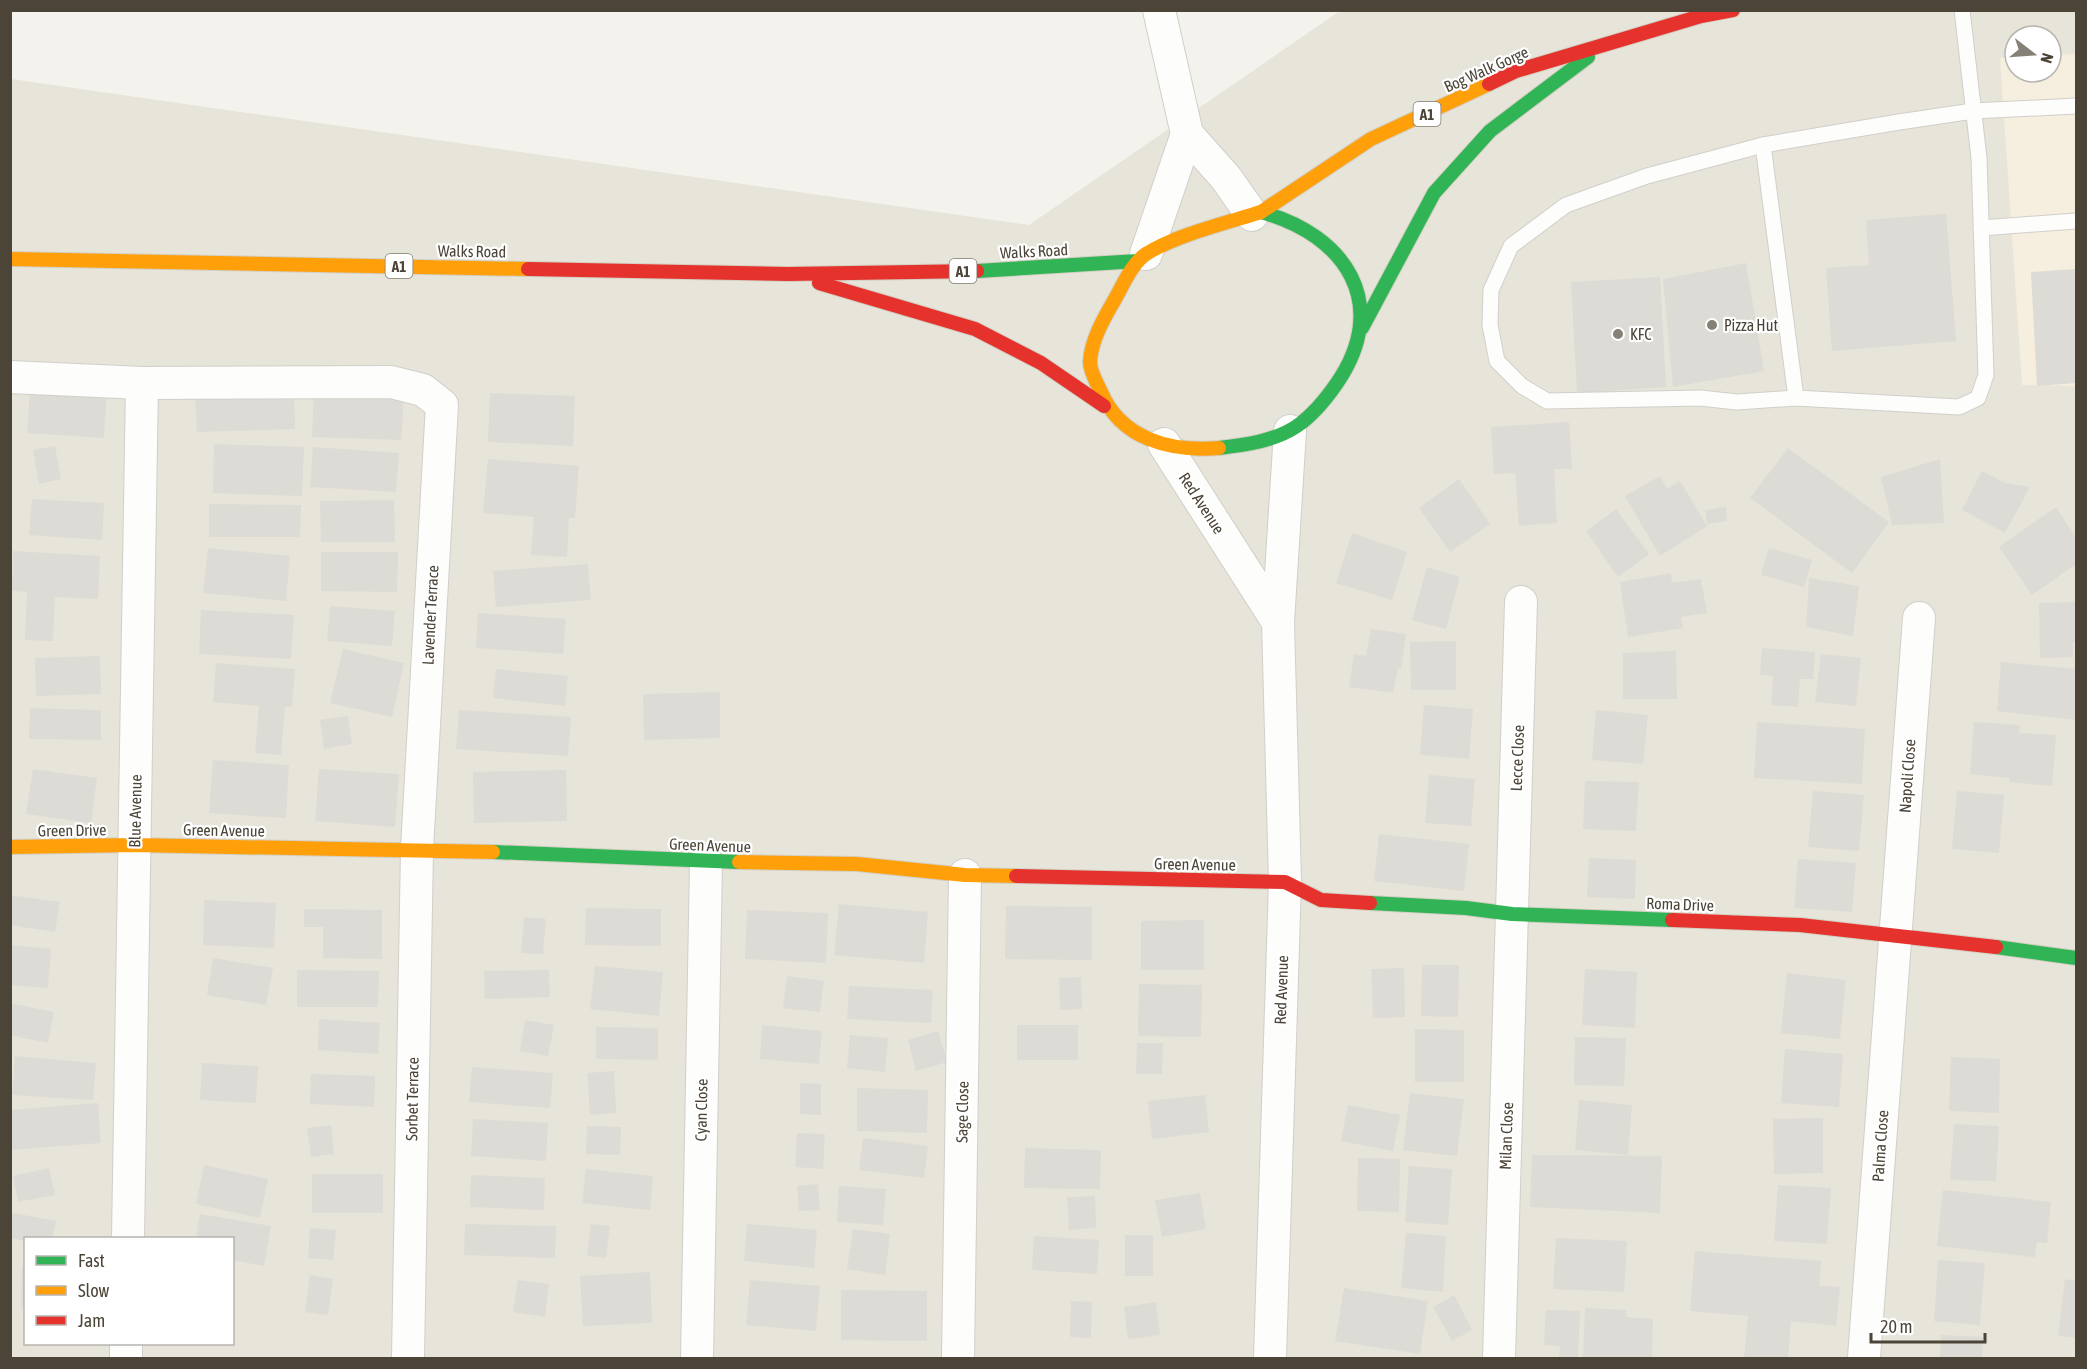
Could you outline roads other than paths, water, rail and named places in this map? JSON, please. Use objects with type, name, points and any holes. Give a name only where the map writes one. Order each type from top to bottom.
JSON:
[{"type":"main road","name":"Bog Walk Gorge","points":[[1142,257],[1202,230],[1256,213],[1371,139],[1516,71],[1701,16],[1733,10]]},
{"type":"main road","name":"Bog Walk Gorge","points":[[1290,431],[1324,400],[1345,370],[1361,331],[1434,193],[1490,131],[1606,43]]},
{"type":"main road","points":[[1256,213],[1274,214],[1301,229],[1321,241],[1343,262],[1361,295],[1364,321],[1361,331]]},
{"type":"main road","points":[[1104,406],[1090,363],[1098,335],[1142,257]]},
{"type":"main road","name":"Walks Road","points":[[10,259],[788,274],[972,271],[1142,257]]},
{"type":"main road","name":"Walks Road","points":[[788,274],[975,329],[1041,363],[1104,406],[1129,428],[1151,440],[1180,449],[1206,451],[1254,443],[1290,431]]},
{"type":"main road","name":"Green Drive","points":[[10,847],[134,845]]},
{"type":"main road","name":"Green Avenue","points":[[134,845],[417,849],[706,862],[857,864],[965,875],[1284,882]]},
{"type":"main road","name":"Roma Drive","points":[[1284,882],[1321,900],[1466,908],[1512,914],[1800,926],[1895,934],[2076,958]]},
{"type":"street","points":[[1159,10],[1187,134],[1256,213]]},
{"type":"street","points":[[1142,257],[1187,134]]},
{"type":"street","points":[[10,377],[142,382]]},
{"type":"street","name":"Lavender Terrace","points":[[142,382],[391,382],[423,390],[442,405],[417,849]]},
{"type":"street","name":"Blue Avenue","points":[[128,1237],[142,382]]},
{"type":"street","name":"Red Avenue","points":[[1270,1359],[1284,882],[1278,622],[1290,431]]},
{"type":"street","name":"Red Avenue","points":[[1164,444],[1278,622]]},
{"type":"street","name":"Lecce Close","points":[[1512,914],[1521,602]]},
{"type":"street","name":"Napoli Close","points":[[1895,934],[1919,618]]},
{"type":"street","name":"Sorbet Terrace","points":[[408,1354],[417,849]]},
{"type":"street","name":"Cyan Close","points":[[697,1359],[706,862]]},
{"type":"street","name":"Sage Close","points":[[958,1354],[965,875]]},
{"type":"street","name":"Milan Close","points":[[1499,1359],[1512,914]]},
{"type":"street","name":"Palma Close","points":[[1864,1359],[1895,934]]},
{"type":"lane","points":[[1962,10],[1973,111],[1979,159],[1982,228],[1986,375],[1978,398],[1959,407],[1796,398],[1737,402],[1700,398],[1546,400],[1522,386],[1497,362],[1490,326],[1491,290],[1511,246],[1566,205],[1647,176],[1763,145],[1973,111],[2076,106]]},
{"type":"lane","points":[[1763,145],[1796,398]]},
{"type":"lane","points":[[1982,228],[2076,221]]},
{"type":"place","name":"Pizza Hut","points":[[1712,325]]},
{"type":"place","name":"KFC","points":[[1618,334]]}]
